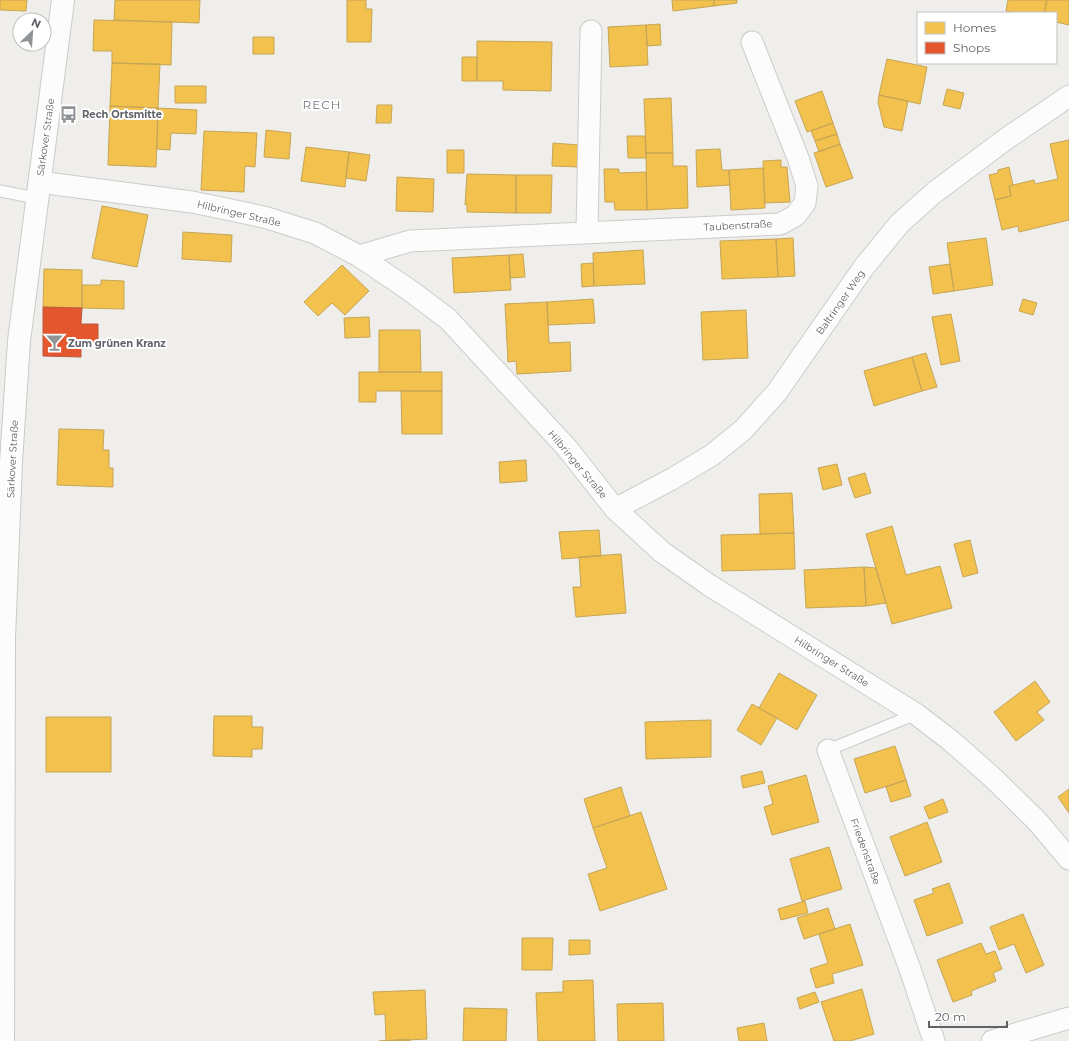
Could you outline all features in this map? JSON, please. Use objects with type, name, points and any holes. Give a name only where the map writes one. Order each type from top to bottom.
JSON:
[{"type":"main road","name":"Särkover Straße","points":[[3,1041],[2,638],[5,462],[37,190],[63,0]]},
{"type":"street","points":[[587,232],[591,31]]},
{"type":"street","name":"Taubenstraße","points":[[359,256],[410,241],[780,224],[795,216],[805,203],[807,186],[798,158],[752,42]]},
{"type":"street","name":"Baltringer Weg","points":[[615,509],[672,479],[712,455],[743,430],[777,392],[864,267],[900,223],[935,192],[1006,139],[1069,96]]},
{"type":"street","name":"Hilbringer Straße","points":[[37,190],[192,202],[264,217],[315,233],[359,256],[408,289],[448,320],[567,448],[615,509],[662,552],[709,585],[916,714],[950,740],[992,777],[1037,821],[1069,859]]},
{"type":"street","name":"Friedenstraße","points":[[828,750],[910,968],[934,1041]]},
{"type":"street","points":[[992,1041],[1069,1018]]},
{"type":"lane","points":[[0,191],[37,190]]},
{"type":"lane","name":"Friedenstraße","points":[[828,750],[916,714]]},
{"type":"building: Homes","points":[[0,0],[27,0],[26,11],[0,10]]},
{"type":"building: Homes","points":[[115,0],[200,0],[199,23],[114,20]]},
{"type":"building: Homes","points":[[347,0],[366,0],[366,9],[372,9],[371,42],[347,42]]},
{"type":"building: Homes","points":[[672,0],[714,0],[714,6],[673,11]]},
{"type":"building: Homes","points":[[714,0],[737,0],[737,3],[714,6]]},
{"type":"building: Homes","points":[[1008,0],[1047,0],[1044,12],[1006,11]]},
{"type":"building: Homes","points":[[1047,0],[1069,0],[1069,25],[1057,22],[1057,12],[1044,12]]},
{"type":"building: Homes","points":[[94,20],[172,22],[171,65],[112,63],[112,51],[93,51]]},
{"type":"building: Homes","points":[[660,24],[661,45],[647,46],[646,25]]},
{"type":"building: Homes","points":[[646,25],[648,65],[610,67],[608,27]]},
{"type":"building: Homes","points":[[253,37],[274,37],[274,54],[253,54]]},
{"type":"building: Homes","points":[[477,41],[552,42],[551,91],[503,90],[503,81],[477,81]]},
{"type":"building: Homes","points":[[462,57],[477,57],[477,81],[462,81]]},
{"type":"building: Homes","points":[[887,59],[927,67],[920,104],[879,95]]},
{"type":"building: Homes","points":[[112,63],[160,64],[158,108],[110,106]]},
{"type":"building: Homes","points":[[175,86],[206,86],[206,103],[175,103]]},
{"type":"building: Homes","points":[[947,89],[964,93],[960,109],[943,105]]},
{"type":"building: Homes","points":[[822,91],[833,123],[807,132],[795,101]]},
{"type":"building: Homes","points":[[879,95],[908,101],[902,131],[884,127],[878,102]]},
{"type":"building: Homes","points":[[671,98],[673,153],[646,153],[644,99]]},
{"type":"building: Homes","points":[[377,105],[392,105],[391,123],[376,123]]},
{"type":"building: Homes","points":[[110,106],[158,108],[156,167],[108,165]]},
{"type":"building: Homes","points":[[158,108],[197,110],[196,134],[171,133],[170,150],[157,149]]},
{"type":"building: Homes","points":[[833,123],[837,134],[815,141],[811,131]]},
{"type":"building: Homes","points":[[266,130],[291,133],[289,159],[264,157]]},
{"type":"building: Homes","points":[[204,131],[257,133],[255,167],[245,166],[244,192],[201,190]]},
{"type":"building: Homes","points":[[837,134],[840,144],[819,152],[815,141]]},
{"type":"building: Homes","points":[[627,136],[645,136],[646,158],[628,158]]},
{"type":"building: Homes","points":[[1069,140],[1069,220],[1019,232],[1018,226],[1002,230],[995,200],[1011,196],[1009,186],[1034,180],[1035,184],[1058,179],[1050,144]]},
{"type":"building: Homes","points":[[553,143],[579,145],[578,167],[552,166]]},
{"type":"building: Homes","points":[[840,144],[853,178],[826,187],[814,153]]},
{"type":"building: Homes","points":[[306,147],[349,152],[345,187],[301,181]]},
{"type":"building: Homes","points":[[720,149],[722,170],[729,170],[730,185],[697,187],[696,150]]},
{"type":"building: Homes","points":[[447,150],[464,150],[464,173],[447,173]]},
{"type":"building: Homes","points":[[349,152],[370,155],[366,181],[346,178]]},
{"type":"building: Homes","points":[[646,153],[673,153],[673,166],[687,166],[688,208],[647,210]]},
{"type":"building: Homes","points":[[781,160],[781,167],[787,167],[790,202],[765,203],[763,161]]},
{"type":"building: Homes","points":[[1009,167],[1013,185],[1009,186],[1011,196],[995,200],[989,175],[998,173],[998,170]]},
{"type":"building: Homes","points":[[763,168],[765,208],[731,210],[729,170]]},
{"type":"building: Homes","points":[[604,169],[619,169],[619,173],[646,172],[647,210],[615,210],[614,202],[605,202]]},
{"type":"building: Homes","points":[[467,174],[516,175],[516,213],[467,212],[467,204],[465,205]]},
{"type":"building: Homes","points":[[516,175],[552,175],[551,213],[516,213]]},
{"type":"building: Homes","points":[[397,177],[434,179],[433,212],[396,211]]},
{"type":"building: Homes","points":[[102,206],[148,215],[137,267],[92,258]]},
{"type":"building: Homes","points":[[183,232],[232,235],[231,262],[182,259]]},
{"type":"building: Homes","points":[[793,238],[795,276],[778,277],[776,239]]},
{"type":"building: Homes","points":[[986,238],[993,285],[954,291],[947,243]]},
{"type":"building: Homes","points":[[776,239],[778,277],[722,279],[720,241]]},
{"type":"building: Homes","points":[[643,250],[645,284],[594,286],[593,253]]},
{"type":"building: Homes","points":[[523,254],[525,277],[510,278],[509,255]]},
{"type":"building: Homes","points":[[509,255],[511,290],[454,293],[452,258]]},
{"type":"building: Homes","points":[[593,263],[594,286],[582,287],[581,264]]},
{"type":"building: Homes","points":[[950,264],[954,291],[933,294],[929,267]]},
{"type":"building: Homes","points":[[342,265],[369,291],[345,315],[332,303],[318,316],[304,302]]},
{"type":"building: Homes","points":[[44,269],[82,270],[82,308],[43,307]]},
{"type":"building: Homes","points":[[101,280],[124,281],[124,309],[82,308],[82,285],[101,285]]},
{"type":"building: Homes","points":[[593,299],[595,323],[548,325],[547,302]]},
{"type":"building: Homes","points":[[1023,299],[1037,303],[1033,315],[1019,311]]},
{"type":"building: Homes","points":[[547,302],[549,343],[570,342],[571,371],[517,374],[516,361],[508,362],[505,304]]},
{"type":"building: Homes","points":[[746,310],[748,358],[703,360],[701,312]]},
{"type":"building: Homes","points":[[951,314],[960,361],[941,365],[932,317]]},
{"type":"building: Homes","points":[[369,317],[370,337],[345,338],[344,318]]},
{"type":"building: Homes","points":[[379,330],[420,330],[421,372],[379,372]]},
{"type":"building: Homes","points":[[926,353],[937,387],[922,391],[912,357]]},
{"type":"building: Homes","points":[[912,357],[922,391],[874,406],[864,371]]},
{"type":"building: Homes","points":[[359,372],[442,372],[442,391],[376,391],[376,402],[359,402]]},
{"type":"building: Homes","points":[[401,391],[442,391],[442,434],[402,434]]},
{"type":"building: Homes","points":[[59,429],[104,430],[103,450],[109,450],[109,468],[113,468],[113,487],[57,485]]},
{"type":"building: Homes","points":[[526,460],[527,481],[500,483],[499,462]]},
{"type":"building: Homes","points":[[837,464],[842,485],[823,490],[818,468]]},
{"type":"building: Homes","points":[[865,473],[871,493],[855,498],[848,478]]},
{"type":"building: Homes","points":[[792,493],[794,533],[760,534],[759,494]]},
{"type":"building: Homes","points":[[892,526],[906,575],[940,566],[952,608],[892,624],[866,534]]},
{"type":"building: Homes","points":[[599,530],[601,556],[562,559],[559,532]]},
{"type":"building: Homes","points":[[794,533],[795,569],[722,571],[721,535]]},
{"type":"building: Homes","points":[[970,540],[978,573],[963,577],[954,544]]},
{"type":"building: Homes","points":[[621,554],[626,613],[576,617],[573,587],[581,587],[579,557]]},
{"type":"building: Homes","points":[[864,567],[866,606],[806,608],[804,570]]},
{"type":"building: Homes","points":[[864,567],[876,568],[886,603],[866,606]]},
{"type":"building: Homes","points":[[779,673],[817,695],[797,730],[759,708]]},
{"type":"building: Homes","points":[[1035,681],[1050,702],[1037,712],[1044,720],[1016,741],[994,712]]},
{"type":"building: Homes","points":[[752,704],[777,718],[761,745],[737,730]]},
{"type":"building: Homes","points":[[214,716],[252,716],[252,727],[263,727],[262,749],[252,749],[252,757],[213,756]]},
{"type":"building: Homes","points":[[46,717],[111,717],[111,772],[46,772]]},
{"type":"building: Homes","points":[[711,720],[711,757],[646,759],[645,722]]},
{"type":"building: Homes","points":[[895,746],[906,780],[865,793],[854,759]]},
{"type":"building: Homes","points":[[762,771],[765,783],[743,788],[741,776]]},
{"type":"building: Homes","points":[[806,775],[819,822],[772,835],[764,807],[773,804],[768,786]]},
{"type":"building: Homes","points":[[906,780],[911,796],[891,802],[886,787]]},
{"type":"building: Homes","points":[[621,787],[630,816],[593,828],[584,799]]},
{"type":"building: Homes","points":[[1069,789],[1069,813],[1058,797]]},
{"type":"building: Homes","points":[[943,799],[948,812],[929,819],[924,807]]},
{"type":"building: Homes","points":[[641,812],[667,889],[600,911],[588,874],[607,868],[593,828]]},
{"type":"building: Homes","points":[[927,822],[942,862],[905,876],[890,837]]},
{"type":"building: Homes","points":[[829,847],[842,889],[802,901],[790,859]]},
{"type":"building: Homes","points":[[949,883],[963,923],[927,936],[914,900],[934,893],[932,889]]},
{"type":"building: Homes","points":[[805,901],[808,913],[781,920],[778,909]]},
{"type":"building: Homes","points":[[828,908],[835,929],[804,939],[797,918]]},
{"type":"building: Homes","points":[[1023,914],[1044,965],[1026,973],[1014,944],[999,950],[990,927]]},
{"type":"building: Homes","points":[[850,924],[863,965],[832,974],[834,983],[816,988],[810,969],[828,963],[819,934]]},
{"type":"building: Homes","points":[[522,938],[553,938],[552,970],[522,970]]},
{"type":"building: Homes","points":[[569,940],[590,940],[590,954],[569,955]]},
{"type":"building: Homes","points":[[981,943],[986,954],[995,951],[1002,969],[993,973],[996,981],[971,991],[972,995],[953,1002],[937,960]]},
{"type":"building: Homes","points":[[593,980],[595,1041],[538,1041],[536,993],[563,992],[563,981]]},
{"type":"building: Homes","points":[[862,989],[874,1034],[850,1041],[834,1041],[821,1002]]},
{"type":"building: Homes","points":[[425,990],[427,1039],[386,1041],[385,1014],[375,1015],[373,992]]},
{"type":"building: Homes","points":[[815,992],[819,1002],[800,1009],[797,998]]},
{"type":"building: Homes","points":[[663,1003],[664,1041],[618,1041],[617,1004]]},
{"type":"building: Homes","points":[[464,1008],[507,1009],[506,1041],[463,1041]]},
{"type":"building: Homes","points":[[764,1023],[767,1041],[739,1041],[737,1028]]},
{"type":"building: Homes","points":[[410,1039],[410,1041],[379,1041]]},
{"type":"building: Shops","points":[[43,307],[82,308],[81,324],[98,324],[98,343],[81,343],[81,357],[43,356]]},
{"type":"place","name":"Rech Ortsmitte","points":[[69,114]]},
{"type":"place","name":"Zum grünen Kranz","points":[[55,343]]},
{"type":"district","name":"RECH","points":[[322,105]]}]
